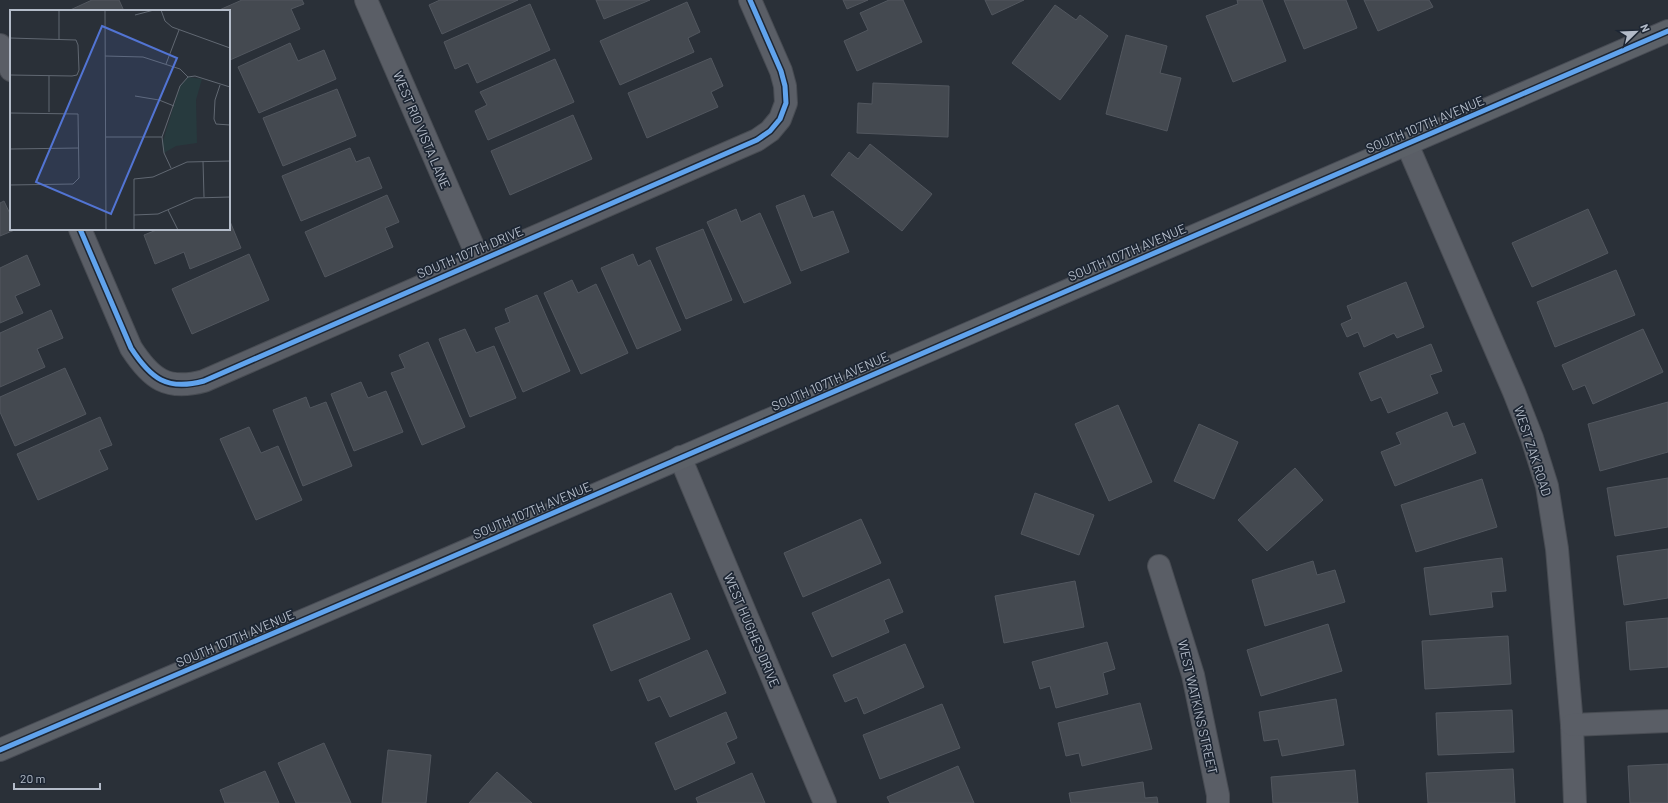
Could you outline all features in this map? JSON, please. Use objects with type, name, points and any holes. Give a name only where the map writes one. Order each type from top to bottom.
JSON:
[{"type":"main road","name":"SOUTH 107TH AVENUE","points":[[0,750],[1668,31]]},
{"type":"street","name":"WEST RIO VISTA LANE","points":[[366,0],[479,260]]},
{"type":"street","name":"SOUTH 107TH DRIVE","points":[[80,230],[131,348],[139,360],[161,381],[175,385],[204,381],[479,260],[742,148],[770,131],[780,119],[786,103],[785,86],[781,71],[750,0]]},
{"type":"street","points":[[0,45],[10,68]]},
{"type":"street","name":"WEST ZAK ROAD","points":[[1407,144],[1514,392],[1532,438],[1547,486],[1556,549],[1572,725],[1575,803]]},
{"type":"street","name":"WEST HUGHES DRIVE","points":[[680,458],[824,803]]},
{"type":"street","name":"WEST WATKINS STREET","points":[[1159,566],[1193,674],[1218,795],[1218,803]]},
{"type":"street","points":[[1572,725],[1668,721]]},
{"type":"building","points":[[92,0],[119,0],[124,10],[70,10]]},
{"type":"building","points":[[242,0],[302,0],[304,4],[291,9],[300,29],[230,60],[230,10],[219,10]]},
{"type":"building","points":[[440,0],[518,0],[442,34],[429,5]]},
{"type":"building","points":[[596,0],[650,0],[604,19]]},
{"type":"building","points":[[843,0],[868,0],[847,9]]},
{"type":"building","points":[[889,0],[903,0],[922,42],[857,71],[844,41],[868,30],[860,13]]},
{"type":"building","points":[[985,0],[1024,0],[992,15]]},
{"type":"building","points":[[1237,0],[1262,0],[1286,61],[1233,82],[1206,16],[1238,4]]},
{"type":"building","points":[[1284,0],[1346,0],[1357,28],[1304,49]]},
{"type":"building","points":[[1364,0],[1429,0],[1433,7],[1378,31]]},
{"type":"building","points":[[687,2],[700,32],[688,38],[694,52],[620,85],[600,41]]},
{"type":"building","points":[[530,4],[550,50],[477,83],[468,63],[455,69],[444,42]]},
{"type":"building","points":[[1055,5],[1076,20],[1080,15],[1108,36],[1060,100],[1012,63]]},
{"type":"building","points":[[1126,35],[1167,46],[1160,73],[1181,78],[1167,131],[1106,114]]},
{"type":"building","points":[[290,43],[298,61],[324,50],[336,79],[259,113],[238,67]]},
{"type":"building","points":[[711,58],[723,86],[711,92],[718,107],[647,138],[628,93]]},
{"type":"building","points":[[555,59],[574,102],[488,140],[475,111],[487,105],[480,92]]},
{"type":"building","points":[[873,83],[949,86],[948,137],[857,133],[858,103],[872,104]]},
{"type":"building","points":[[337,89],[356,136],[283,166],[263,118]]},
{"type":"building","points":[[573,115],[592,159],[510,195],[491,151]]},
{"type":"building","points":[[870,144],[932,194],[902,231],[831,175],[849,152],[858,159]]},
{"type":"building","points":[[350,148],[356,162],[369,157],[382,188],[301,221],[282,176]]},
{"type":"building","points":[[387,195],[399,222],[385,228],[393,247],[325,277],[305,232]]},
{"type":"building","points":[[804,195],[813,218],[833,211],[849,252],[801,271],[776,206]]},
{"type":"building","points":[[4,201],[10,214],[10,230],[15,230],[0,236],[0,203]]},
{"type":"building","points":[[736,209],[741,222],[760,213],[791,283],[744,303],[707,222]]},
{"type":"building","points":[[1588,209],[1608,253],[1532,287],[1512,243]]},
{"type":"building","points":[[230,221],[241,248],[190,269],[184,252],[155,264],[144,235],[156,230],[230,230]]},
{"type":"building","points":[[703,229],[732,300],[686,319],[656,248]]},
{"type":"building","points":[[249,254],[269,300],[192,334],[172,289]]},
{"type":"building","points":[[633,254],[638,266],[650,260],[681,330],[637,349],[601,268]]},
{"type":"building","points":[[27,255],[40,285],[15,296],[23,313],[0,323],[0,268]]},
{"type":"building","points":[[1616,270],[1635,315],[1555,347],[1537,302]]},
{"type":"building","points":[[572,280],[578,293],[596,284],[628,353],[581,374],[544,293]]},
{"type":"building","points":[[1406,282],[1424,327],[1397,338],[1394,333],[1364,347],[1358,332],[1347,337],[1341,324],[1352,319],[1347,306]]},
{"type":"building","points":[[537,295],[570,371],[523,392],[495,328],[510,322],[505,309]]},
{"type":"building","points":[[51,310],[63,338],[37,349],[45,367],[0,387],[0,333]]},
{"type":"building","points":[[465,329],[476,353],[494,346],[516,398],[470,417],[439,339]]},
{"type":"building","points":[[1643,329],[1663,372],[1593,404],[1585,385],[1573,390],[1562,365]]},
{"type":"building","points":[[428,342],[465,427],[422,445],[391,373],[405,368],[399,355]]},
{"type":"building","points":[[1431,344],[1442,371],[1430,375],[1438,393],[1388,413],[1381,397],[1371,401],[1359,373]]},
{"type":"building","points":[[65,368],[86,414],[15,446],[0,412],[0,397]]},
{"type":"building","points":[[361,382],[368,398],[386,391],[403,432],[354,451],[331,394]]},
{"type":"building","points":[[306,397],[310,408],[326,402],[352,466],[303,486],[273,410]]},
{"type":"building","points":[[1668,402],[1668,452],[1600,471],[1588,424]]},
{"type":"building","points":[[1118,405],[1152,482],[1109,501],[1075,424]]},
{"type":"building","points":[[1447,412],[1453,427],[1464,423],[1476,453],[1395,486],[1381,452],[1401,444],[1396,433]]},
{"type":"building","points":[[100,417],[112,445],[99,450],[108,469],[38,500],[17,454]]},
{"type":"building","points":[[1199,424],[1238,442],[1214,499],[1174,481]]},
{"type":"building","points":[[249,427],[261,453],[278,446],[302,500],[256,520],[220,439]]},
{"type":"building","points":[[1295,468],[1323,500],[1267,551],[1238,520]]},
{"type":"building","points":[[1668,478],[1668,527],[1615,536],[1607,488]]},
{"type":"building","points":[[1482,479],[1497,527],[1416,552],[1401,505]]},
{"type":"building","points":[[1035,493],[1094,515],[1079,555],[1021,534]]},
{"type":"building","points":[[861,519],[881,563],[803,597],[784,553]]},
{"type":"building","points":[[1668,549],[1668,598],[1624,605],[1617,556]]},
{"type":"building","points":[[1502,558],[1506,591],[1491,592],[1493,607],[1430,615],[1424,568]]},
{"type":"building","points":[[1313,561],[1317,575],[1335,570],[1345,602],[1265,626],[1252,580]]},
{"type":"building","points":[[889,579],[903,612],[884,620],[889,632],[832,657],[812,613]]},
{"type":"building","points":[[1075,581],[1084,627],[1004,643],[995,596]]},
{"type":"building","points":[[671,593],[690,639],[611,671],[593,625]]},
{"type":"building","points":[[1668,618],[1668,667],[1630,670],[1626,622]]},
{"type":"building","points":[[1328,624],[1342,671],[1261,696],[1247,650]]},
{"type":"building","points":[[1508,636],[1511,684],[1425,689],[1422,641]]},
{"type":"building","points":[[1107,642],[1115,669],[1103,673],[1108,694],[1056,708],[1050,686],[1040,689],[1032,662]]},
{"type":"building","points":[[905,644],[924,687],[864,714],[857,697],[845,702],[833,675]]},
{"type":"building","points":[[707,650],[726,693],[670,717],[660,696],[648,701],[639,680]]},
{"type":"building","points":[[1336,699],[1344,745],[1282,756],[1278,739],[1264,741],[1259,712]]},
{"type":"building","points":[[1140,703],[1152,749],[1082,766],[1079,753],[1066,756],[1058,723]]},
{"type":"building","points":[[942,704],[960,748],[880,779],[863,735]]},
{"type":"building","points":[[1512,710],[1514,752],[1438,755],[1436,713]]},
{"type":"building","points":[[726,712],[737,738],[726,743],[735,763],[675,790],[655,743]]},
{"type":"building","points":[[324,743],[351,803],[296,803],[278,763]]},
{"type":"building","points":[[388,750],[431,755],[426,803],[382,803]]},
{"type":"building","points":[[1668,764],[1668,803],[1630,803],[1628,766]]},
{"type":"building","points":[[958,766],[974,803],[890,803],[887,797]]},
{"type":"building","points":[[1513,769],[1515,803],[1428,803],[1426,773]]},
{"type":"building","points":[[1355,770],[1358,803],[1273,803],[1271,777]]},
{"type":"building","points":[[265,771],[279,803],[225,803],[220,790]]},
{"type":"building","points":[[497,772],[532,803],[469,803]]},
{"type":"building","points":[[752,773],[765,803],[698,803],[696,798]]},
{"type":"building","points":[[1143,782],[1145,798],[1157,797],[1158,803],[1071,803],[1069,793]]},
{"type":"cycle path","points":[[80,230],[131,348],[138,359],[153,375],[161,380],[180,384],[191,384],[204,381],[757,140],[770,131],[780,119],[786,103],[785,86],[781,71],[750,0]]},
{"type":"cycle path","points":[[0,750],[419,571],[1668,31]]}]
